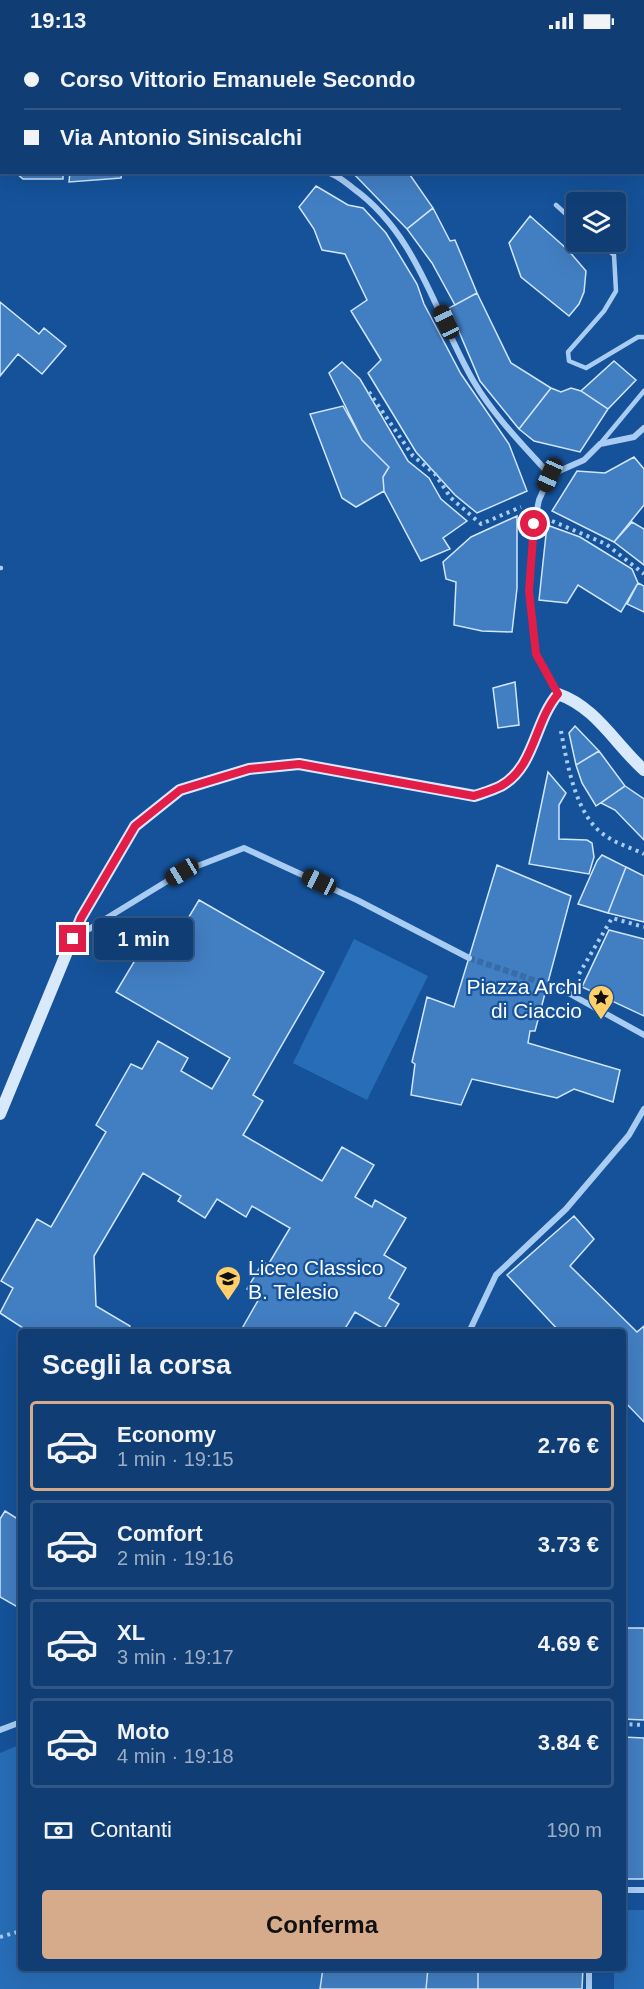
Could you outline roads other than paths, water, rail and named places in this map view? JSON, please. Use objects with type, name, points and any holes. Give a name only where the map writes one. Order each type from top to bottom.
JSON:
[{"type":"street","points":[[332,174],[373,202],[400,236],[436,301],[475,383],[516,438],[550,475]]},
{"type":"street","points":[[644,428],[634,437],[600,444],[584,460],[550,475],[539,500],[534,524],[529,591],[536,654],[558,694],[575,700],[593,715],[627,755],[644,770]]},
{"type":"street","points":[[0,1114],[81,918],[135,826],[180,790],[249,769],[299,764],[474,796],[501,786],[514,777],[527,759],[542,717],[558,694]]},
{"type":"street","points":[[73,939],[182,872],[244,848],[357,900],[469,957]]},
{"type":"street","points":[[563,990],[644,1035]]},
{"type":"street","points":[[470,1329],[496,1275],[566,1209],[629,1135],[644,1109]]},
{"type":"street","points":[[0,1730],[18,1723]]},
{"type":"street","points":[[626,1890],[644,1890]]},
{"type":"street","points":[[589,1971],[589,1989]]},
{"type":"lane","points":[[556,205],[566,214]]},
{"type":"lane","points":[[610,252],[614,255],[616,291],[604,311],[567,352],[569,361],[586,368],[638,337],[644,337]]},
{"type":"lane","points":[[600,444],[644,391]]},
{"type":"tunnel","points":[[469,958],[563,990]]},
{"type":"place","name":"Piazza Archi di Ciaccio","points":[[601,1021]]},
{"type":"place","name":"Liceo Classico B. Telesio","points":[[228,1302]]}]
